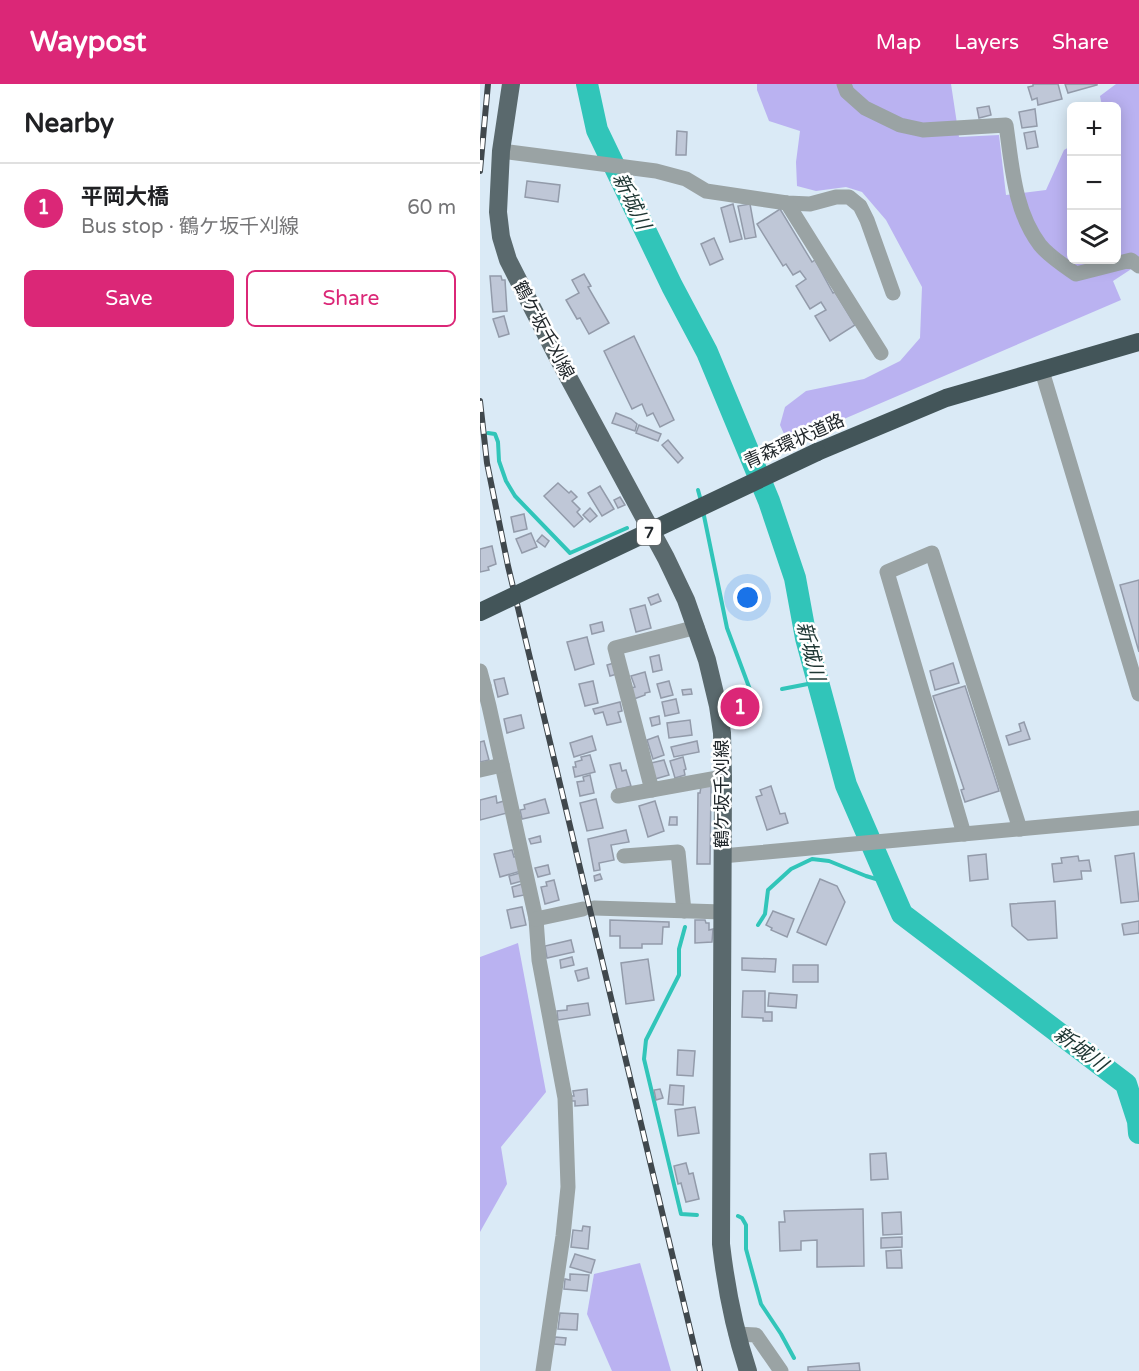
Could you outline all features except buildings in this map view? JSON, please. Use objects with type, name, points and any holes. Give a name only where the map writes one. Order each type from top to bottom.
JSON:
[{"type":"highway","name":"青森環状道路","points":[[480,612],[817,452],[946,398],[1139,342]]},
{"type":"main road","name":"鶴ケ坂千刈線","points":[[510,84],[501,151],[498,212],[508,260],[666,558],[697,627],[718,706],[722,733],[723,777],[721,1244],[726,1288],[747,1371]]},
{"type":"street","points":[[844,84],[847,92],[865,108],[900,125],[923,130],[1006,124],[1018,198],[1030,230],[1041,246],[1055,260],[1076,274],[1131,260],[1139,266]]},
{"type":"street","points":[[501,151],[656,171],[686,179],[706,191],[787,203],[810,204],[836,197],[849,197],[860,206],[867,220],[893,293]]},
{"type":"street","points":[[787,203],[880,353]]},
{"type":"street","points":[[1042,371],[1139,694]]},
{"type":"street","points":[[964,834],[887,572],[932,553],[1020,829]]},
{"type":"street","points":[[652,790],[615,648],[697,627]]},
{"type":"street","points":[[480,671],[536,919],[539,960],[565,1098],[567,1179],[564,1236],[543,1371]]},
{"type":"street","points":[[480,770],[502,765]]},
{"type":"street","points":[[618,796],[723,777]]},
{"type":"street","points":[[722,856],[1139,818]]},
{"type":"street","points":[[624,856],[678,852],[684,911]]},
{"type":"street","points":[[536,919],[589,909],[723,912]]},
{"type":"street","points":[[736,1334],[756,1335],[781,1371]]},
{"type":"shaded area","points":[[757,84],[951,84],[959,137],[999,135],[1006,195],[1046,190],[1064,150],[1067,148],[1067,264],[1121,264],[1121,102],[1101,102],[1100,96],[1116,84],[1139,84],[1139,264],[1113,281],[1121,300],[788,443],[780,425],[785,407],[806,391],[864,379],[900,361],[920,338],[922,287],[886,220],[862,192],[846,187],[816,191],[797,186],[796,162],[800,131],[769,121],[757,90]]},
{"type":"shaded area","points":[[518,943],[546,1092],[501,1147],[507,1184],[480,1232],[480,957]]},
{"type":"shaded area","points":[[640,1263],[671,1371],[612,1371],[587,1314],[594,1274]]},
{"type":"waterway","name":"新城川","points":[[587,84],[597,130],[672,286],[707,352],[769,501],[795,578],[806,638],[846,785],[902,914],[1126,1084],[1138,1121],[1139,1133]]},
{"type":"waterway","points":[[488,433],[495,434],[499,461],[506,481],[515,496],[570,553],[627,528]]},
{"type":"waterway","points":[[698,490],[701,501]]},
{"type":"waterway","points":[[703,511],[727,628],[752,695]]},
{"type":"waterway","points":[[782,689],[818,682]]},
{"type":"waterway","points":[[758,925],[765,914],[768,890],[791,869],[812,859],[829,861],[886,882]]},
{"type":"waterway","points":[[685,927],[679,949],[679,975],[646,1040],[644,1059],[681,1214],[697,1215]]},
{"type":"waterway","points":[[738,1216],[746,1225],[746,1249],[761,1304],[794,1358]]},
{"type":"railway","points":[[480,171],[488,84]]},
{"type":"railway","points":[[480,401],[487,463],[508,566],[700,1371]]},
{"type":"place","name":"平岡大橋","points":[[740,707]]}]
